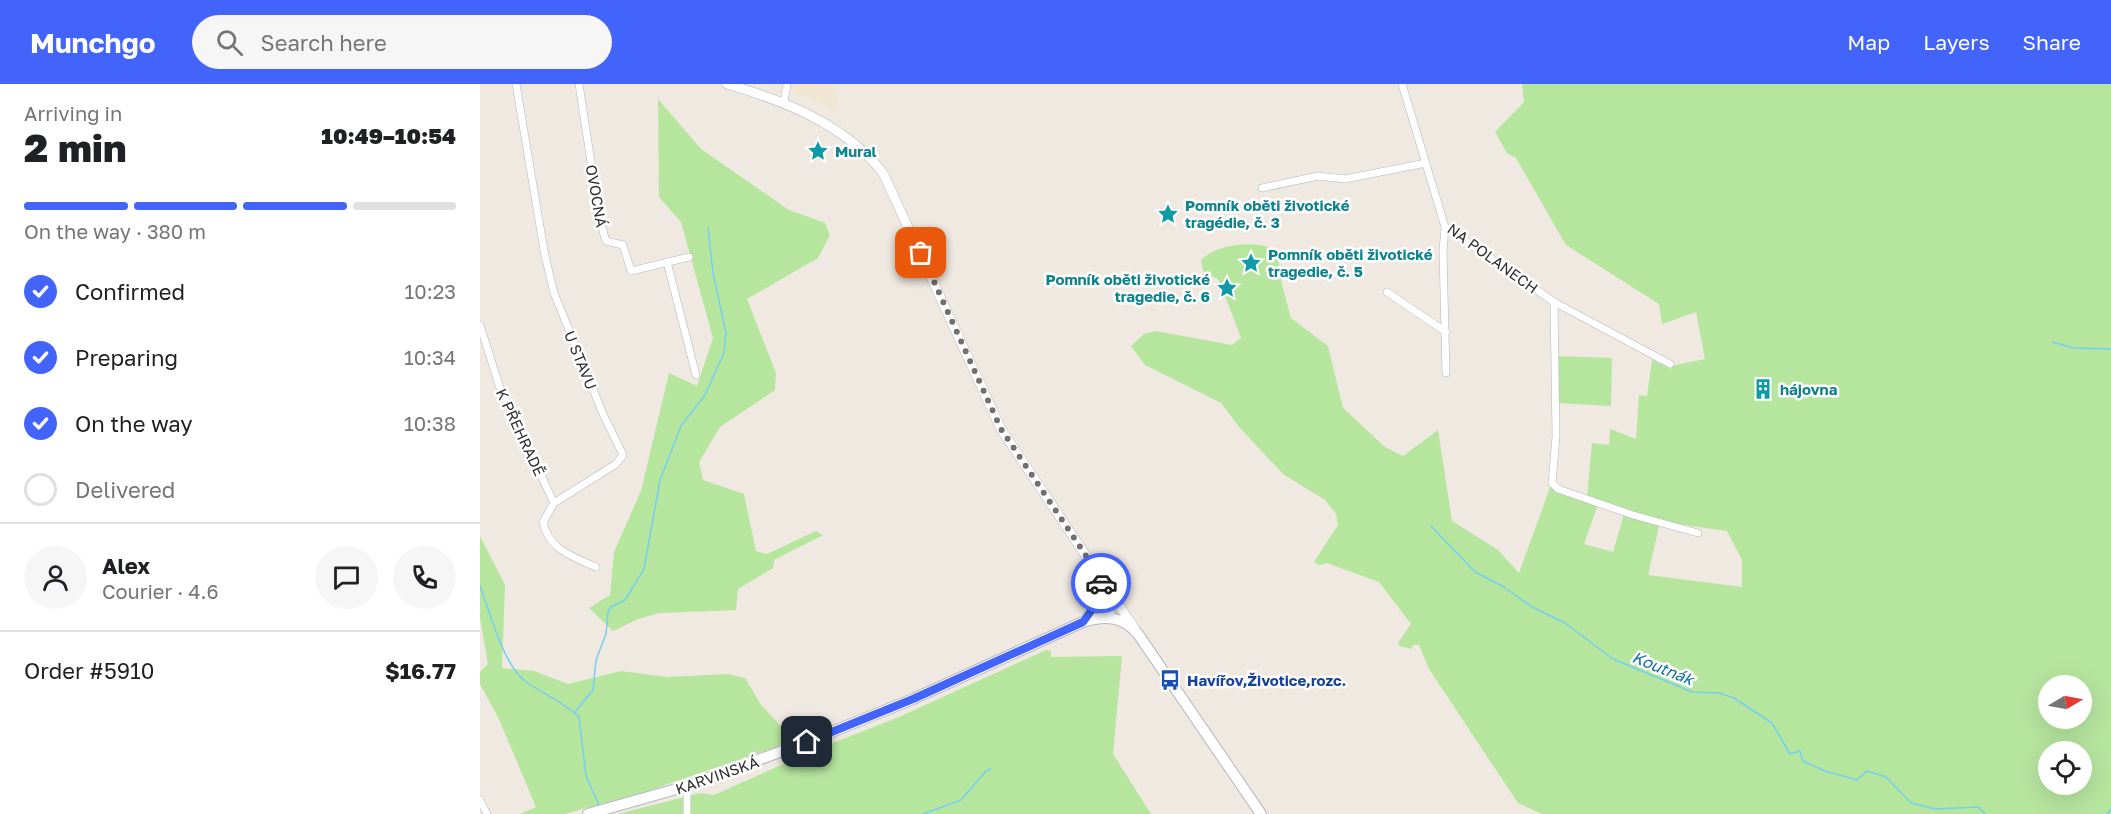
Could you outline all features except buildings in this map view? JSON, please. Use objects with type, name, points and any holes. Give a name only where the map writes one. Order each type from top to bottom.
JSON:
[{"type":"main road","name":"KARVINSKÁ","points":[[588,814],[687,786],[872,716],[1083,622],[1111,618]]},
{"type":"main road","points":[[1111,618],[1128,622],[1138,634],[1261,814]]},
{"type":"street","name":"U STAVU","points":[[516,84],[545,256],[554,292],[603,414],[623,455],[616,464],[554,503]]},
{"type":"street","name":"OVOCNÁ","points":[[579,84],[598,210],[606,241],[623,246],[631,271],[689,257]]},
{"type":"street","points":[[727,84],[784,102],[848,139],[865,152],[883,173],[1001,429],[1138,634]]},
{"type":"street","points":[[784,102],[787,84]]},
{"type":"street","name":"NA POLANECH","points":[[1402,84],[1445,227],[1554,302],[1670,364]]},
{"type":"street","points":[[1262,188],[1318,176],[1345,179],[1426,162]]},
{"type":"street","points":[[1445,227],[1443,251],[1446,373]]},
{"type":"street","points":[[667,262],[696,375]]},
{"type":"street","points":[[1387,292],[1446,332]]},
{"type":"street","points":[[1554,302],[1556,436],[1552,483],[1558,489],[1633,515],[1698,533]]},
{"type":"street","name":"K PŘEHRADĚ","points":[[480,325],[500,388],[554,503]]},
{"type":"street","points":[[554,503],[543,522],[546,536],[554,544],[596,567]]},
{"type":"street","points":[[1099,575],[1111,618]]},
{"type":"street","points":[[1083,622],[1104,593]]},
{"type":"street","points":[[1111,618],[1116,610],[1116,599]]},
{"type":"street","points":[[687,786],[687,814]]},
{"type":"street","points":[[480,800],[487,814]]},
{"type":"shaded area","points":[[791,84],[833,84],[839,112],[804,93],[801,97],[791,91]]},
{"type":"green space","points":[[1522,84],[2111,84],[2111,814],[1542,814],[1518,803],[1429,669],[1419,645],[1413,645],[1412,649],[1400,646],[1398,643],[1411,624],[1379,582],[1327,563],[1319,565],[1314,562],[1338,525],[1336,514],[1325,500],[1283,474],[1240,428],[1221,403],[1145,365],[1131,346],[1144,334],[1156,331],[1232,345],[1241,338],[1219,280],[1203,271],[1201,260],[1227,247],[1248,244],[1269,247],[1277,251],[1282,285],[1291,318],[1328,346],[1343,408],[1385,447],[1403,456],[1438,430],[1452,521],[1498,550],[1519,573],[1551,485],[1558,491],[1597,507],[1584,544],[1613,552],[1624,514],[1659,526],[1648,575],[1742,587],[1742,560],[1727,531],[1670,523],[1587,497],[1592,443],[1609,445],[1610,429],[1636,439],[1639,395],[1647,396],[1652,360],[1670,368],[1671,375],[1671,366],[1705,359],[1696,312],[1662,324],[1659,304],[1566,245],[1516,158],[1507,153],[1495,132],[1524,102]]},
{"type":"green space","points":[[658,99],[701,149],[789,210],[825,223],[830,235],[818,258],[747,299],[776,373],[775,390],[720,427],[699,462],[703,480],[744,494],[756,551],[767,554],[816,531],[823,535],[774,560],[773,568],[738,589],[736,610],[659,613],[638,619],[613,631],[589,608],[610,595],[614,552],[641,491],[669,373],[697,386],[713,338],[681,222],[659,197]]},
{"type":"green space","points":[[1557,356],[1612,358],[1611,406],[1558,403]]},
{"type":"green space","points":[[480,536],[505,585],[502,668],[534,671],[568,684],[621,671],[667,677],[728,674],[745,678],[761,705],[791,737],[776,747],[645,792],[564,814],[520,814],[536,807],[498,717],[480,684],[480,672],[488,664],[480,618]]},
{"type":"green space","points":[[1046,650],[1051,651],[1051,657],[1122,656],[1113,754],[1151,814],[618,814],[700,793],[714,795],[815,750],[899,717]]},
{"type":"waterway","points":[[575,712],[593,690],[596,660],[606,634],[608,612],[611,607],[625,600],[644,569],[660,480],[681,426],[705,395],[724,353],[726,333],[713,273],[708,228]]},
{"type":"waterway","points":[[2052,342],[2074,348],[2111,349]]},
{"type":"waterway","name":"Koutnák","points":[[1431,526],[1475,572],[1504,587],[1532,607],[1565,623],[1613,659],[1692,692],[1719,693],[1734,698],[1772,723],[1790,754],[1800,751],[1803,761],[1825,771],[1857,780],[1867,771],[1886,777],[1911,803],[1935,809],[1978,807],[1985,814]]},
{"type":"waterway","points":[[480,586],[504,650],[517,673],[525,681],[566,706],[579,717],[586,776],[599,805]]},
{"type":"waterway","points":[[923,814],[961,800],[986,771],[991,769]]},
{"type":"waterway","name":"Koutnák","points":[[2107,814],[2111,809]]},
{"type":"way so far","points":[[921,253],[1001,429],[1099,575],[1101,583]]},
{"type":"place","name":"Mural","points":[[818,151]]},
{"type":"place","name":"Pomník oběti životické tragédie, č. 3","points":[[1168,214]]},
{"type":"place","name":"Pomník oběti životické tragedie, č. 5","points":[[1251,263]]},
{"type":"place","name":"Pomník oběti životické tragedie, č. 6","points":[[1227,288]]},
{"type":"place","name":"hájovna","points":[[1763,389]]},
{"type":"place","name":"Havířov,Životice,rozc.","points":[[1170,680]]},
{"type":"route","points":[[807,742],[913,699],[1083,622],[1094,610],[1104,593],[1101,583]]}]
